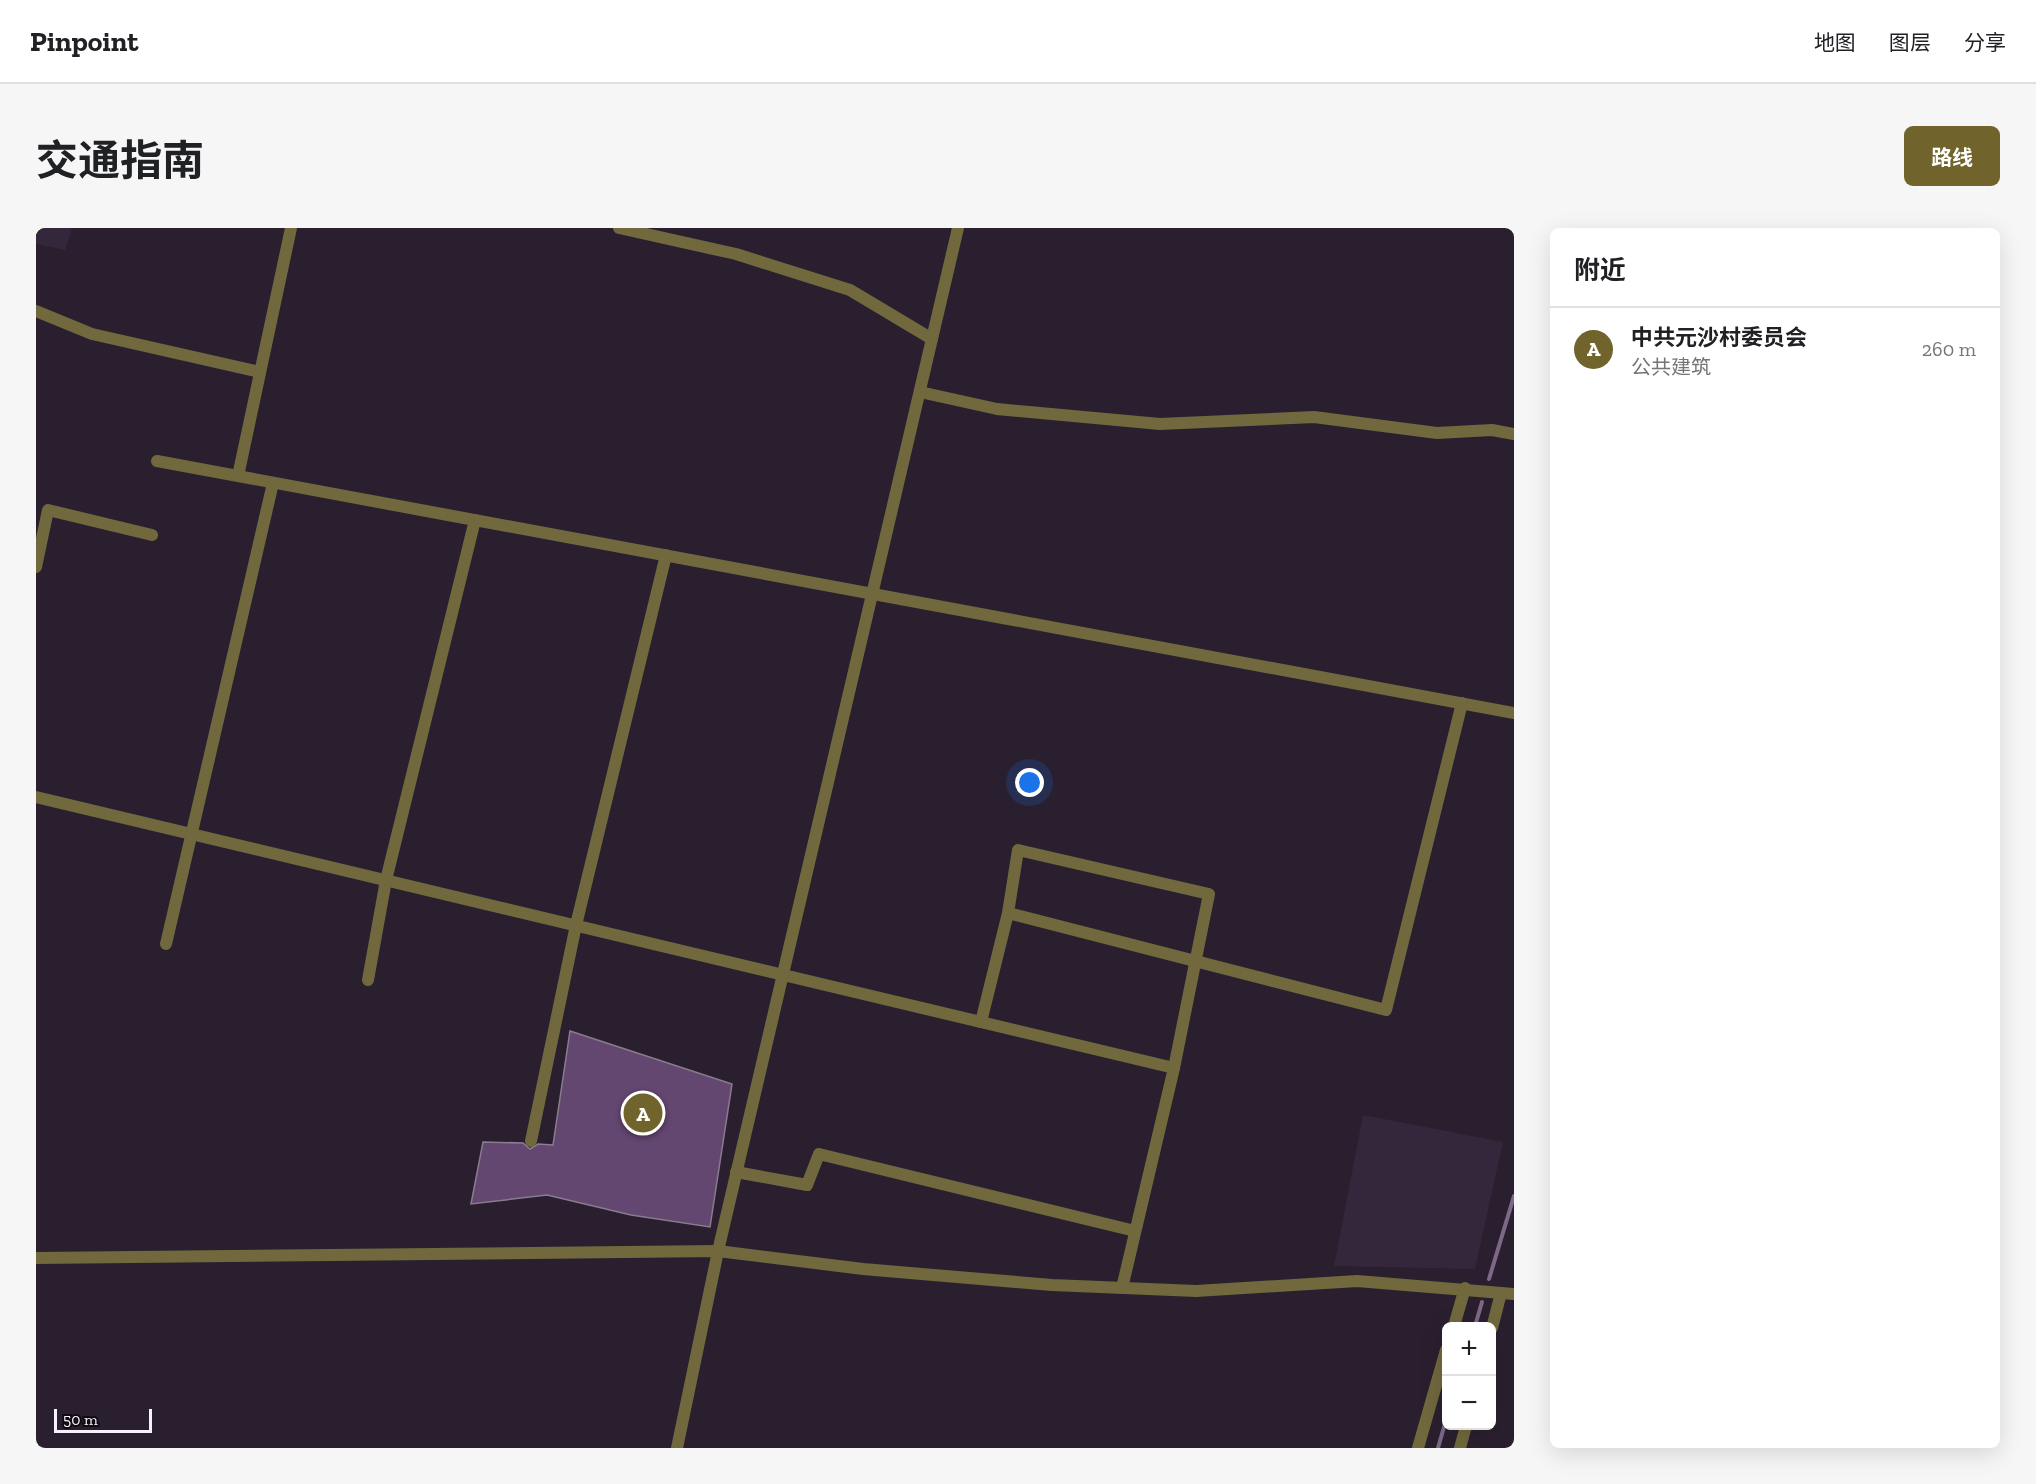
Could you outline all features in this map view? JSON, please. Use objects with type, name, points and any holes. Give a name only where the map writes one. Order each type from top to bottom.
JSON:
[{"type":"street","points":[[238,476],[291,228]]},
{"type":"street","points":[[619,228],[736,254],[850,290],[932,339]]},
{"type":"street","points":[[677,1448],[736,1172],[958,228]]},
{"type":"street","points":[[36,311],[92,334],[260,372]]},
{"type":"street","points":[[920,392],[998,409],[1160,424],[1314,417],[1437,433],[1492,430],[1514,434]]},
{"type":"street","points":[[157,461],[1514,713]]},
{"type":"street","points":[[166,944],[273,483]]},
{"type":"street","points":[[36,567],[48,510],[152,534]]},
{"type":"street","points":[[368,980],[386,880],[475,520]]},
{"type":"street","points":[[531,1141],[576,925],[666,555]]},
{"type":"street","points":[[1008,913],[1386,1010],[1462,703]]},
{"type":"street","points":[[36,796],[1174,1068]]},
{"type":"street","points":[[981,1022],[1008,913],[1018,849],[1209,894],[1174,1068],[1122,1288]]},
{"type":"street","points":[[736,1172],[807,1185],[819,1154],[1135,1231]]},
{"type":"street","points":[[36,1258],[718,1251],[863,1269],[1052,1285],[1196,1291],[1357,1281],[1465,1288],[1514,1294]]},
{"type":"street","points":[[1455,1322],[1465,1288]]},
{"type":"street","points":[[1493,1322],[1501,1293]]},
{"type":"street","points":[[1418,1448],[1442,1364]]},
{"type":"street","points":[[1460,1448],[1465,1430]]},
{"type":"shaded area","points":[[36,228],[72,228],[65,250],[36,244]]},
{"type":"shaded area","points":[[1363,1115],[1503,1142],[1475,1269],[1334,1266]]},
{"type":"building","points":[[570,1031],[732,1084],[710,1227],[631,1215],[547,1195],[471,1204],[483,1142],[523,1143],[530,1149],[538,1144],[553,1145]]},
{"type":"waterway","points":[[1489,1279],[1514,1196]]},
{"type":"waterway","points":[[1476,1322],[1482,1302]]},
{"type":"waterway","points":[[1438,1448],[1443,1430]]},
{"type":"place","name":"中共元沙村委员会","points":[[643,1113]]}]
